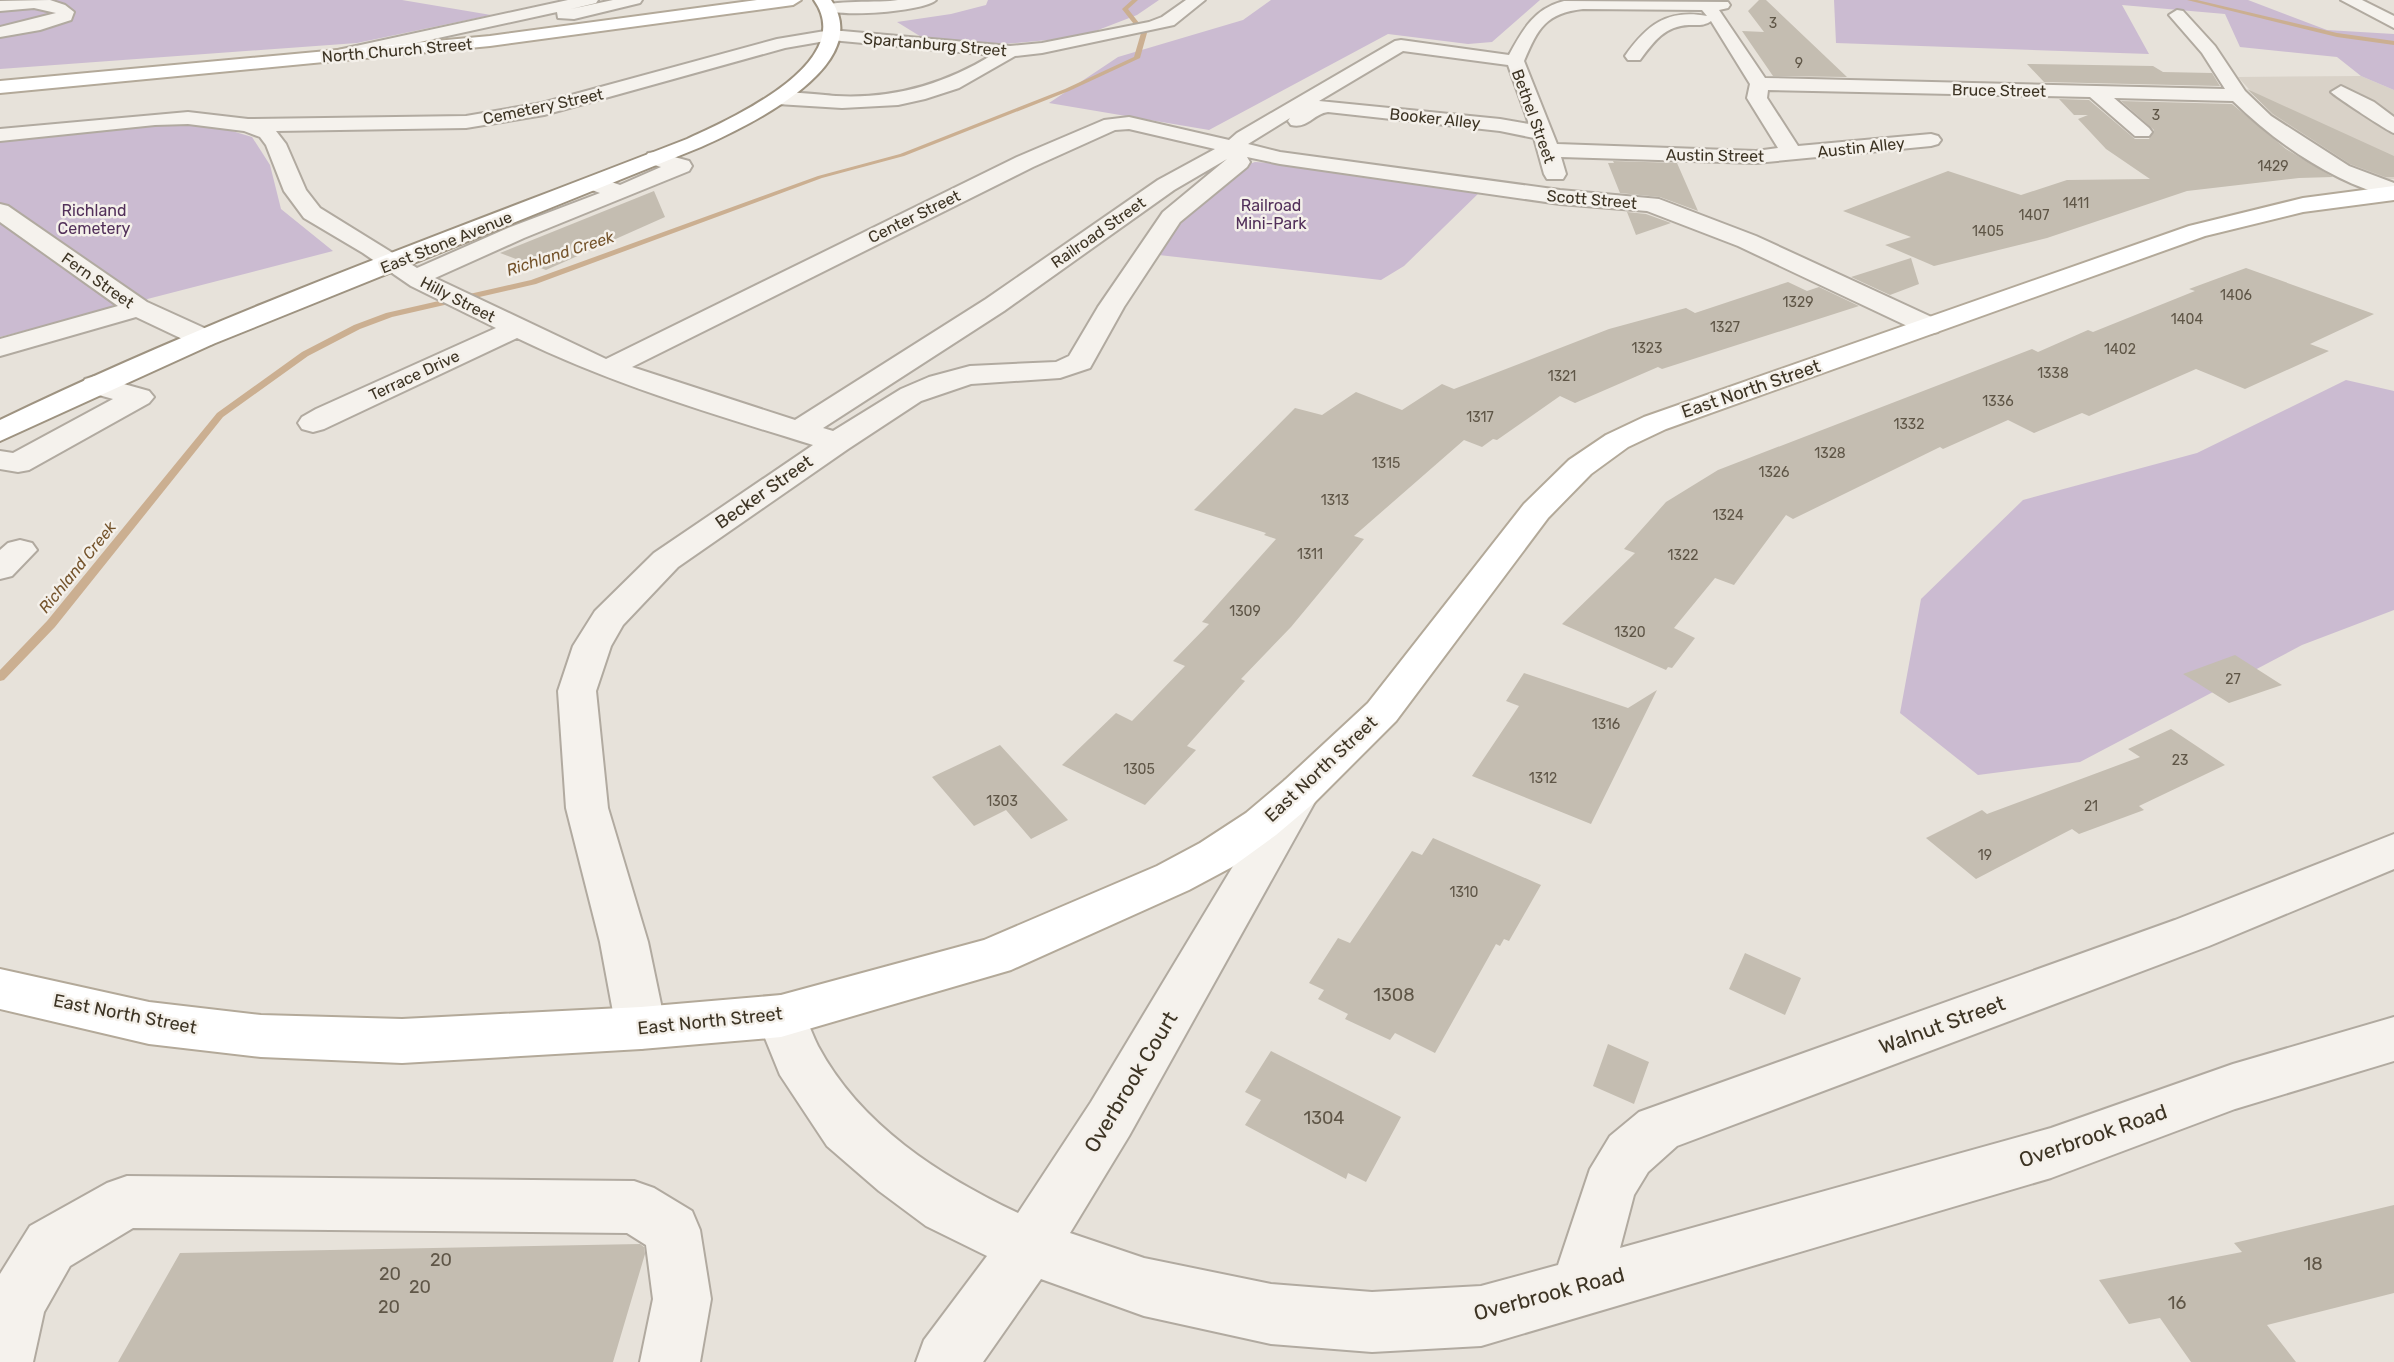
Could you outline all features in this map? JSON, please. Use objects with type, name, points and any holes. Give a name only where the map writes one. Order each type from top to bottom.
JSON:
[{"type":"main road","name":"North Church Street","points":[[0,87],[559,33],[791,0]]},
{"type":"main road","points":[[825,4],[831,14],[831,35]]},
{"type":"main road","name":"East Stone Avenue","points":[[0,432],[95,385],[203,338],[719,132],[777,98],[819,62],[831,35]]},
{"type":"main road","name":"East North Street","points":[[0,989],[149,1023],[261,1036],[402,1041],[641,1028],[781,1016],[994,956],[1173,878],[1216,855],[1261,824],[1300,791],[1382,712],[1536,511],[1580,467],[1617,441],[1655,423],[2197,231],[2302,205],[2394,192]]},
{"type":"street","points":[[0,6],[22,0],[55,6],[66,12],[65,16],[51,22],[0,32]]},
{"type":"street","points":[[333,56],[590,0]]},
{"type":"street","points":[[484,4],[574,15],[634,0]]},
{"type":"street","points":[[825,4],[879,8],[928,0]]},
{"type":"street","name":"Spartanburg Street","points":[[831,35],[1010,51],[1153,26],[1168,21],[1197,0]]},
{"type":"street","points":[[2348,0],[2394,23]]},
{"type":"street","name":"Bethel Street","points":[[1560,197],[1545,142],[1515,61],[1545,16],[1559,5],[1586,1],[1716,10]]},
{"type":"street","points":[[1634,56],[1663,23],[1716,10]]},
{"type":"street","name":"Austin Street","points":[[1545,142],[1756,157],[1792,153],[1757,98],[1759,84],[1716,10]]},
{"type":"street","points":[[2177,15],[2209,50],[2238,95],[2264,120],[2314,155],[2363,181],[2394,192]]},
{"type":"street","name":"Cemetery Street","points":[[248,125],[466,122],[544,109],[783,43],[831,35]]},
{"type":"street","name":"Railroad Street","points":[[800,430],[995,305],[1166,185],[1243,150],[1255,130],[1401,45],[1515,61]]},
{"type":"street","points":[[777,98],[838,103],[883,103],[908,99],[975,72],[1010,51]]},
{"type":"street","name":"Bruce Street","points":[[1759,84],[2238,95]]},
{"type":"street","points":[[2094,92],[2141,132]]},
{"type":"street","points":[[2341,92],[2367,106],[2394,127]]},
{"type":"street","name":"Booker Alley","points":[[1243,150],[1317,107],[1328,106],[1500,125],[1545,142]]},
{"type":"street","points":[[2367,106],[2394,107]]},
{"type":"street","name":"Hilly Street","points":[[0,135],[155,119],[214,120],[248,125],[267,133],[276,144],[295,191],[312,213],[372,248],[415,278],[515,329],[607,369],[709,404],[837,442]]},
{"type":"street","name":"Center Street","points":[[607,369],[975,186],[1111,124],[1129,123],[1243,150]]},
{"type":"street","name":"Austin Alley","points":[[1792,153],[1931,140]]},
{"type":"street","name":"Scott Street","points":[[1243,150],[1560,197],[1651,204],[1746,241],[1929,326]]},
{"type":"street","name":"Becker Street","points":[[641,1028],[624,942],[587,808],[577,691],[592,646],[608,618],[666,560],[837,442],[911,395],[939,383],[994,372],[1060,370],[1080,362],[1111,307],[1171,217],[1239,162],[1243,150]]},
{"type":"street","points":[[415,278],[681,166],[656,158]]},
{"type":"street","points":[[595,183],[621,193]]},
{"type":"street","points":[[552,200],[577,209]]},
{"type":"street","name":"Fern Street","points":[[0,212],[138,308],[203,338]]},
{"type":"street","points":[[438,245],[467,255]]},
{"type":"street","points":[[0,348],[138,308]]},
{"type":"street","name":"Terrace Drive","points":[[313,424],[327,415],[515,329]]},
{"type":"street","points":[[0,460],[18,463],[139,397],[95,385]]},
{"type":"street","points":[[0,549],[20,550],[0,569]]},
{"type":"street","name":"Overbrook Court","points":[[946,1362],[1029,1247],[1110,1119],[1300,791]]},
{"type":"street","name":"Walnut Street","points":[[1580,1287],[1608,1187],[1629,1154],[1657,1129],[2193,933],[2394,851]]},
{"type":"street","name":"Overbrook Road","points":[[781,1016],[798,1059],[846,1129],[898,1173],[946,1207],[1029,1247],[1144,1287],[1271,1314],[1372,1322],[1481,1315],[2051,1153],[2233,1087],[2394,1039]]},
{"type":"street","points":[[3,1362],[16,1303],[50,1246],[127,1202],[634,1207],[672,1230],[682,1299],[670,1362]]},
{"type":"shaded area","points":[[2361,76],[2394,90],[2394,179],[2368,180],[2293,138],[2238,77]]},
{"type":"green space","points":[[0,0],[402,0],[491,15],[357,43],[0,69]]},
{"type":"green space","points":[[988,0],[1159,0],[1137,15],[1080,37],[1004,44],[923,38],[897,22],[951,14],[986,5]]},
{"type":"green space","points":[[1271,0],[1540,0],[1492,42],[1468,44],[1388,34],[1209,130],[1049,103],[1118,57],[1243,20]]},
{"type":"green space","points":[[1834,0],[2248,0],[2327,30],[2394,34],[2394,90],[2361,76],[2337,57],[2240,47],[2225,14],[2122,5],[2149,54],[1836,43]]},
{"type":"green space","name":"Richland Cemetery","points":[[188,123],[222,128],[252,137],[270,165],[281,209],[333,251],[0,337],[0,139],[103,127]]},
{"type":"green space","name":"Railroad Mini-Park","points":[[1255,162],[1290,164],[1482,190],[1404,266],[1381,280],[1150,254],[1189,207],[1246,165]]},
{"type":"green space","points":[[2346,380],[2394,391],[2394,610],[2302,645],[2080,762],[1978,775],[1900,713],[1921,599],[2023,500],[2197,453]]},
{"type":"building","points":[[1759,0],[1766,0],[1847,77],[1773,76],[1742,31],[1764,32],[1748,11]]},
{"type":"building","points":[[2027,64],[2153,66],[2163,72],[2212,73],[2220,86],[2044,82]]},
{"type":"building","points":[[2247,89],[2394,156],[2394,177],[2385,177],[2350,164],[2273,114]]},
{"type":"building","points":[[2059,99],[2089,100],[2135,139],[2149,139],[2154,130],[2121,101],[2232,104],[2286,149],[2333,177],[2299,178],[2187,191],[2047,238],[1934,266],[1885,245],[1911,237],[1843,211],[1948,171],[2021,195],[2067,180],[2150,179],[2106,149],[2078,119],[2088,115],[2074,115]]},
{"type":"building","points":[[1613,161],[1677,163],[1698,211],[1660,197],[1620,193],[1608,163],[1614,163]]},
{"type":"building","points":[[654,191],[665,217],[546,270],[500,253]]},
{"type":"building","points":[[1627,212],[1646,214],[1671,223],[1636,235]]},
{"type":"building","points":[[1911,258],[1919,284],[1890,295],[1851,277]]},
{"type":"building","points":[[2246,268],[2374,314],[2310,344],[2329,351],[2245,389],[2196,369],[2089,416],[2082,413],[2034,433],[2008,420],[1943,449],[1940,447],[1793,519],[1786,515],[1734,585],[1715,578],[1674,628],[1695,638],[1672,668],[1668,667],[1666,670],[1562,624],[1635,553],[1624,549],[1666,502],[1718,470],[2032,349],[2038,352],[2088,330],[2093,332],[2195,291],[2189,289]]},
{"type":"building","points":[[1788,282],[1807,291],[1819,287],[1859,306],[1662,369],[1658,367],[1575,403],[1560,396],[1497,440],[1493,439],[1482,447],[1464,440],[1354,536],[1364,539],[1291,627],[1241,679],[1245,681],[1187,746],[1196,750],[1145,805],[1062,765],[1116,713],[1132,721],[1185,666],[1173,661],[1209,624],[1202,622],[1276,539],[1264,535],[1266,533],[1194,510],[1295,408],[1322,415],[1356,392],[1402,410],[1442,384],[1454,389],[1609,329],[1686,308],[1695,313]]},
{"type":"building","points":[[2235,655],[2282,685],[2229,703],[2183,674]]},
{"type":"building","points":[[1524,673],[1628,708],[1657,690],[1591,824],[1472,776],[1519,706],[1506,701]]},
{"type":"building","points":[[2171,729],[2225,765],[2139,806],[2144,810],[2079,834],[2072,829],[1976,879],[1926,838],[1982,810],[1987,814],[2140,757],[2128,749]]},
{"type":"building","points":[[1000,745],[1068,820],[1031,839],[1006,810],[974,826],[932,777]]},
{"type":"building","points":[[1433,838],[1541,885],[1509,941],[1504,939],[1500,946],[1496,944],[1435,1053],[1395,1033],[1390,1040],[1345,1019],[1348,1014],[1318,999],[1324,990],[1309,983],[1338,938],[1350,943],[1412,851],[1422,855]]},
{"type":"building","points":[[1745,953],[1801,978],[1785,1015],[1729,989]]},
{"type":"building","points":[[1608,1044],[1649,1062],[1634,1104],[1593,1086]]},
{"type":"building","points":[[1271,1051],[1401,1117],[1366,1182],[1348,1173],[1346,1179],[1245,1125],[1261,1100],[1245,1092]]},
{"type":"building","points":[[2394,1205],[2394,1293],[2267,1325],[2296,1362],[2191,1362],[2160,1318],[2129,1324],[2099,1280],[2242,1252],[2234,1243]]},
{"type":"building","points":[[640,1244],[644,1247],[645,1254],[613,1362],[118,1362],[180,1253]]},
{"type":"waterway","name":"Richland Creek","points":[[0,677],[51,624],[220,415],[305,354],[357,327],[389,315],[533,282],[820,177],[902,155],[1067,90],[1137,58],[1144,33],[1125,9],[1135,0]]},
{"type":"waterway","points":[[2190,0],[2337,35],[2394,43]]}]
